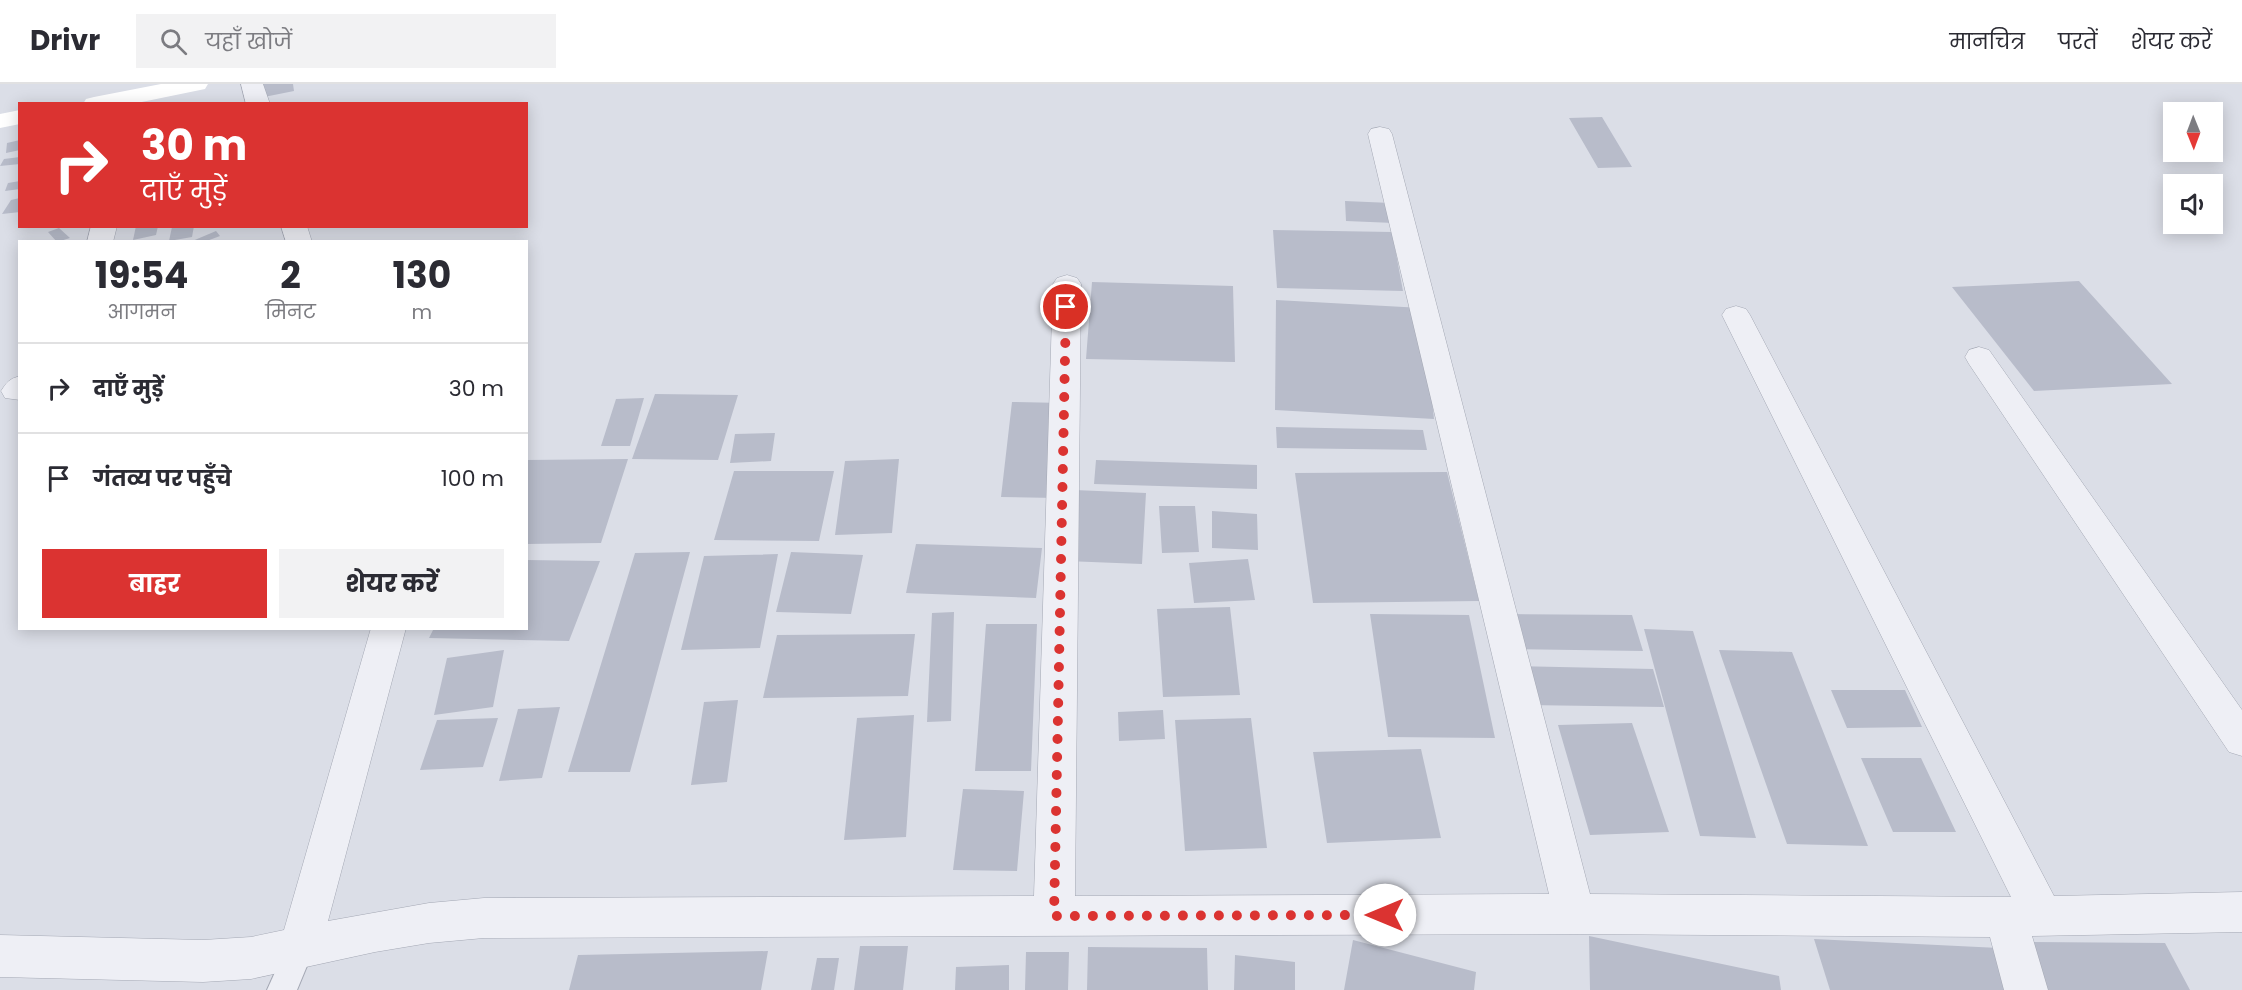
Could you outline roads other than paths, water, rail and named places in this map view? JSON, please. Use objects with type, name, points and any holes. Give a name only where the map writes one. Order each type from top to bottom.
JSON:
[{"type":"street","points":[[104,102],[197,84]]},
{"type":"street","points":[[252,84],[257,102]]},
{"type":"street","points":[[0,121],[18,117]]},
{"type":"street","points":[[1380,134],[1574,914]]},
{"type":"street","points":[[1054,916],[1066,284]]},
{"type":"street","points":[[1736,315],[2024,917],[2026,990]]},
{"type":"street","points":[[1979,357],[2242,741]]},
{"type":"street","points":[[300,949],[388,630]]},
{"type":"street","points":[[0,956],[203,961],[251,958],[429,923],[484,918],[1574,914],[2024,917],[2242,912]]},
{"type":"lane","points":[[282,990],[300,949]]}]
